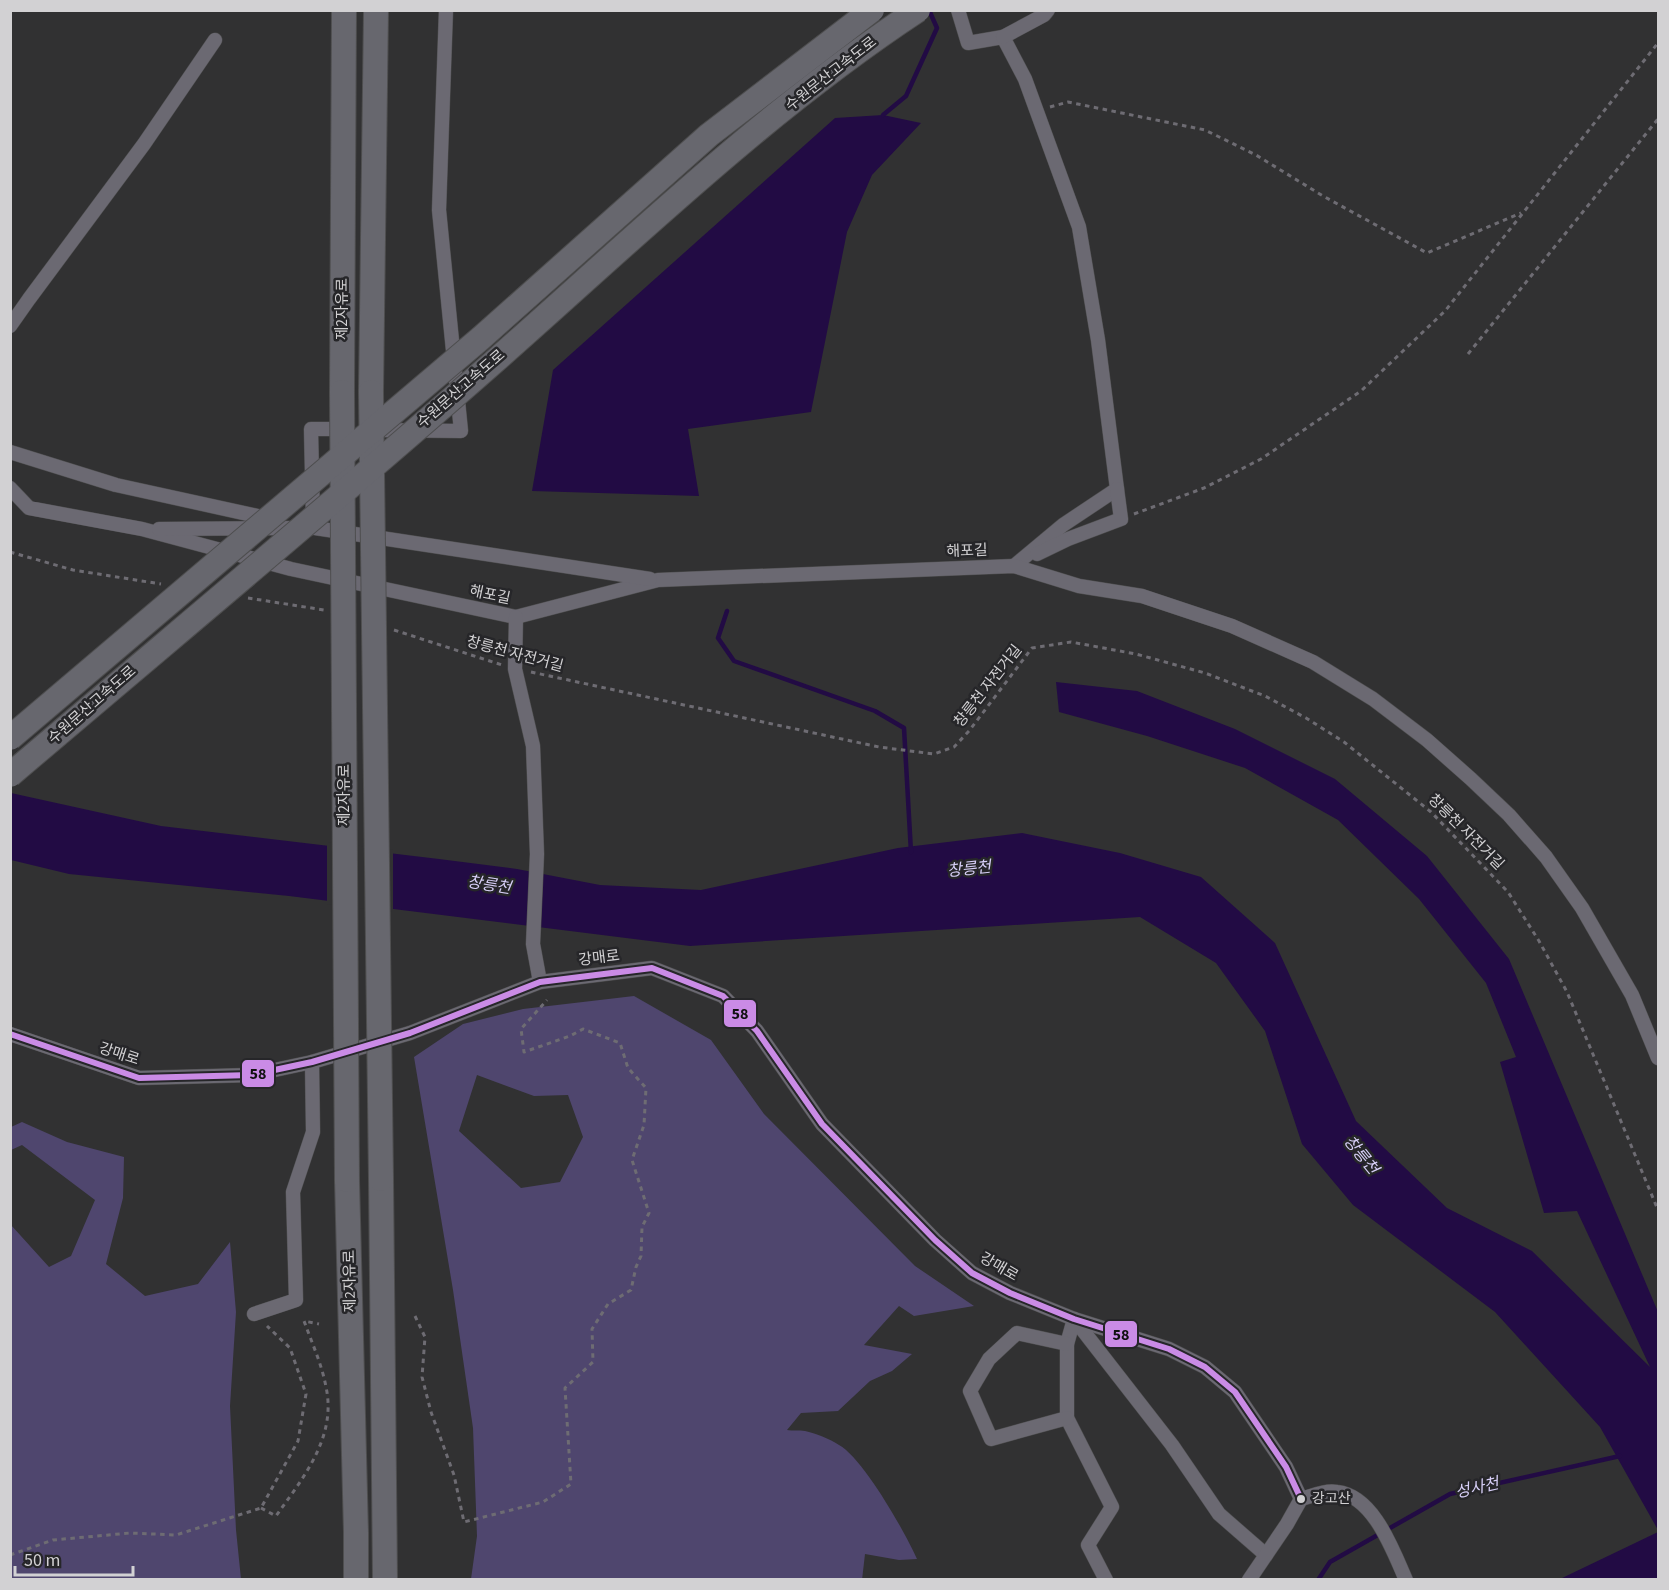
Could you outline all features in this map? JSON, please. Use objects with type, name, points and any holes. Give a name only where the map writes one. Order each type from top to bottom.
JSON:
[{"type":"highway","name":"제2자유로","points":[[344,10],[342,392],[347,1180],[356,1580]]},
{"type":"highway","name":"제2자유로","points":[[376,10],[371,393],[385,1580]]},
{"type":"highway","name":"수원문산고속도로","points":[[10,738],[472,345],[709,135],[872,10]]},
{"type":"highway","name":"수원문산고속도로","points":[[10,775],[493,363],[728,154],[880,36],[918,10]]},
{"type":"street","points":[[313,528],[311,429],[461,431],[439,210],[446,10]]},
{"type":"street","points":[[958,10],[968,43],[1003,37],[1044,15],[1048,10]]},
{"type":"street","points":[[1003,37],[1038,110],[1078,227],[1098,340],[1121,519],[1068,539],[1014,566]]},
{"type":"street","points":[[10,326],[144,144],[215,40]]},
{"type":"street","points":[[10,452],[116,485],[313,528],[658,580]]},
{"type":"street","name":"해포길","points":[[10,488],[29,508],[142,529],[291,569],[516,617],[658,580],[1014,566]]},
{"type":"street","points":[[1014,566],[1063,525],[1117,489]]},
{"type":"street","points":[[142,529],[313,528]]},
{"type":"street","points":[[1014,566],[1079,586],[1142,596],[1232,626],[1313,662],[1373,699],[1427,740],[1509,815],[1546,857],[1582,908],[1632,995],[1659,1058]]},
{"type":"street","points":[[516,617],[515,669],[533,746],[537,854],[533,944],[540,982]]},
{"type":"street","name":"강매로","points":[[10,1035],[139,1078],[251,1075],[312,1062],[410,1033],[540,982],[652,968],[723,996],[757,1031],[822,1124],[935,1240],[972,1272],[1010,1293],[1074,1319],[1169,1349],[1205,1367],[1234,1392],[1286,1467],[1301,1499]]},
{"type":"street","points":[[254,1314],[296,1300],[293,1192],[313,1132],[312,1062]]},
{"type":"street","points":[[1074,1319],[1067,1344],[1067,1418],[1112,1507],[1088,1545],[1106,1580]]},
{"type":"street","points":[[1074,1319],[1172,1445],[1220,1514],[1266,1555]]},
{"type":"street","points":[[1067,1344],[1017,1333],[989,1359],[970,1391],[992,1439],[1067,1418]]},
{"type":"street","points":[[1249,1580],[1301,1499],[1327,1492],[1348,1495],[1360,1503],[1381,1527],[1406,1579]]},
{"type":"path","points":[[1121,519],[1204,488],[1261,459],[1361,391],[1445,311],[1659,43]]},
{"type":"path","points":[[1038,110],[1068,102],[1205,130],[1256,155],[1323,196],[1427,253],[1523,212]]},
{"type":"path","points":[[1467,354],[1659,119]]},
{"type":"path","points":[[10,552],[73,570],[167,585]]},
{"type":"path","points":[[237,596],[331,611]]},
{"type":"path","name":"창릉천 자전거길","points":[[386,627],[515,669],[879,747],[934,754],[954,747],[969,731],[1032,648],[1071,642],[1136,654],[1205,673],[1265,696],[1344,742],[1431,812],[1508,892],[1539,940],[1568,992],[1659,1210]]},
{"type":"path","points":[[415,1316],[425,1338],[422,1377],[431,1412],[454,1475],[464,1522],[543,1502],[571,1484],[565,1388],[593,1362],[592,1329],[608,1304],[631,1290],[641,1256],[642,1227],[649,1213],[632,1160],[644,1125],[646,1088],[628,1068],[621,1043],[583,1029],[570,1036],[524,1052],[521,1029],[547,1000]]},
{"type":"path","points":[[10,1555],[53,1540],[130,1533],[176,1535],[261,1508],[298,1441],[306,1394],[290,1348],[254,1314]]},
{"type":"path","points":[[261,1508],[276,1516],[314,1460],[327,1426],[327,1388],[304,1322],[319,1324]]},
{"type":"shaded area","points":[[634,996],[711,1040],[764,1114],[915,1266],[974,1306],[914,1316],[899,1306],[864,1345],[912,1354],[892,1371],[870,1381],[838,1411],[801,1413],[787,1430],[805,1431],[818,1435],[849,1453],[860,1464],[882,1497],[917,1559],[899,1560],[865,1554],[862,1580],[471,1579],[477,1536],[473,1428],[453,1290],[414,1057],[463,1024],[523,1009]],"holes":[[[477,1075],[534,1096],[568,1095],[583,1137],[560,1182],[521,1188],[459,1131]]]},
{"type":"shaded area","points":[[22,1122],[67,1142],[124,1157],[123,1198],[106,1264],[145,1296],[198,1284],[230,1242],[236,1312],[230,1406],[236,1530],[241,1579],[11,1579],[11,1225],[49,1267],[71,1256],[95,1200],[22,1145],[11,1150],[11,1127]]},
{"type":"water","points":[[883,115],[921,123],[872,175],[847,232],[811,412],[688,429],[699,496],[532,491],[553,370],[835,118]]},
{"type":"water","name":"창릉천","points":[[1056,682],[1137,691],[1235,729],[1335,779],[1427,856],[1509,959],[1658,1312],[1658,1530],[1600,1427],[1495,1312],[1353,1205],[1302,1144],[1265,1031],[1216,963],[1140,917],[690,946],[289,896],[69,874],[11,860],[11,793],[161,826],[517,869],[600,885],[701,890],[898,848],[1022,833],[1120,853],[1201,877],[1275,943],[1356,1121],[1447,1208],[1532,1251],[1650,1367],[1577,1211],[1544,1213],[1500,1062],[1516,1057],[1486,983],[1419,899],[1338,820],[1245,768],[1147,736],[1059,712]]},
{"type":"water","points":[[1658,1532],[1658,1579],[1560,1579]]},
{"type":"pier","points":[[327,842],[393,850],[393,912],[327,904]]},
{"type":"waterway","points":[[883,115],[906,96],[937,28],[929,10]]},
{"type":"waterway","points":[[727,611],[718,638],[734,661],[875,711],[904,728],[911,852]]},
{"type":"waterway","name":"성사천","points":[[1318,1580],[1330,1562],[1450,1494],[1620,1456]]},
{"type":"transit line","name":"58","points":[[10,1034],[139,1078],[251,1075],[312,1062],[410,1033],[540,982],[652,968],[723,996],[757,1031],[822,1124],[935,1240],[972,1273],[1010,1293],[1074,1319],[1169,1349],[1205,1367],[1235,1392],[1286,1467],[1301,1499]]},
{"type":"place","name":"강고산","points":[[1301,1499]]}]
